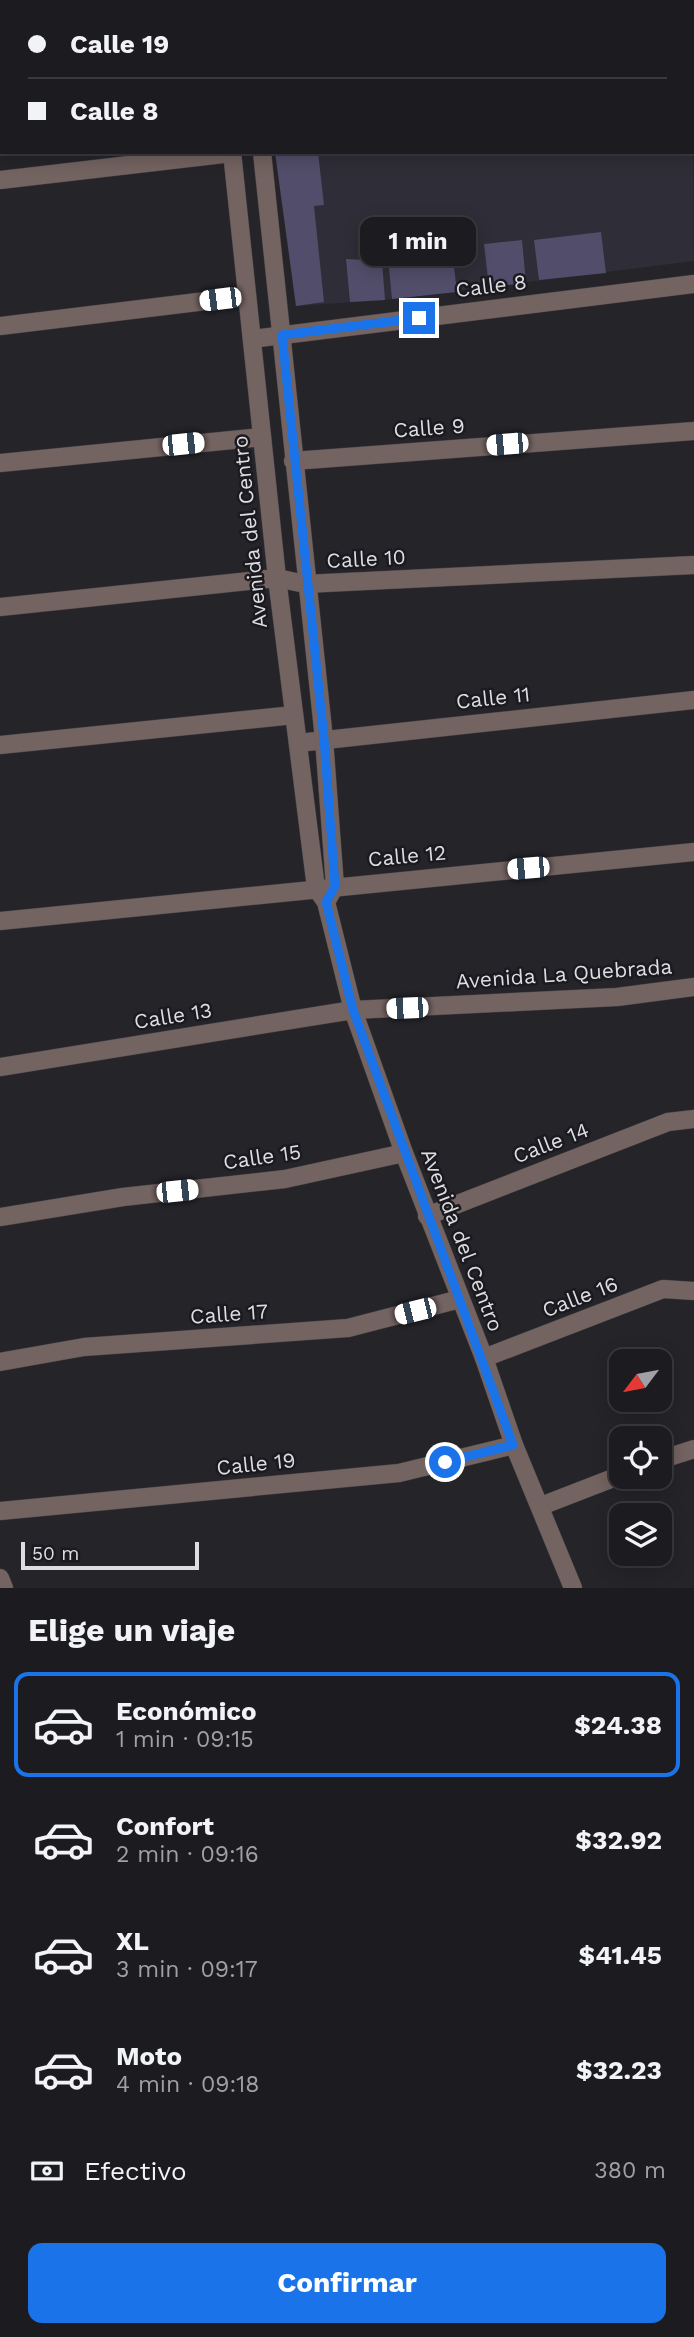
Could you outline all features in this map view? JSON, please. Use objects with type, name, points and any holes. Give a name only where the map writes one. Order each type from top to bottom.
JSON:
[{"type":"street","points":[[0,180],[215,154]]},
{"type":"street","name":"Avenida del Centro","points":[[232,154],[277,578],[321,895],[353,1010],[404,1153],[484,1358],[513,1445],[541,1506],[569,1587]]},
{"type":"street","points":[[0,921],[321,895],[335,886],[324,739],[305,584],[262,154]]},
{"type":"street","name":"Calle 8","points":[[252,340],[694,284]]},
{"type":"street","points":[[0,326],[247,296]]},
{"type":"street","name":"Calle 9","points":[[293,461],[694,430]]},
{"type":"street","points":[[0,463],[262,436]]},
{"type":"street","name":"Calle 10","points":[[0,607],[277,578],[305,584],[694,565]]},
{"type":"street","name":"Calle 11","points":[[298,743],[694,700]]},
{"type":"street","points":[[0,745],[294,715]]},
{"type":"street","name":"Calle 12","points":[[335,886],[694,852]]},
{"type":"street","name":"Avenida La Quebrada","points":[[353,1010],[617,997],[694,987]]},
{"type":"street","name":"Calle 13","points":[[0,1067],[353,1010]]},
{"type":"street","name":"Calle 14","points":[[427,1216],[668,1122],[694,1119]]},
{"type":"street","name":"Calle 15","points":[[0,1217],[123,1197],[285,1179],[404,1153]]},
{"type":"street","name":"Calle 16","points":[[484,1358],[663,1289],[694,1291]]},
{"type":"street","name":"Calle 17","points":[[0,1362],[84,1348],[348,1328],[460,1299]]},
{"type":"street","name":"Calle 19","points":[[0,1511],[399,1473],[513,1445]]},
{"type":"street","points":[[672,1457],[694,1449]]},
{"type":"street","points":[[541,1506],[609,1480]]},
{"type":"street","points":[[0,1578],[4,1588]]},
{"type":"shaded area","points":[[275,154],[693,154],[694,261],[385,300],[296,306]]},
{"type":"building","points":[[275,154],[318,154],[324,205],[314,206],[324,302],[296,306]]},
{"type":"building","points":[[601,232],[606,273],[539,280],[534,240]]},
{"type":"building","points":[[522,240],[526,283],[489,287],[484,244]]},
{"type":"building","points":[[452,250],[457,292],[392,299],[388,258]]},
{"type":"building","points":[[346,259],[382,261],[385,300],[350,302]]},
{"type":"route","points":[[419,318],[282,335],[305,584],[324,739],[335,886],[326,902],[353,1010],[427,1216],[484,1358],[513,1445],[445,1462]]}]
